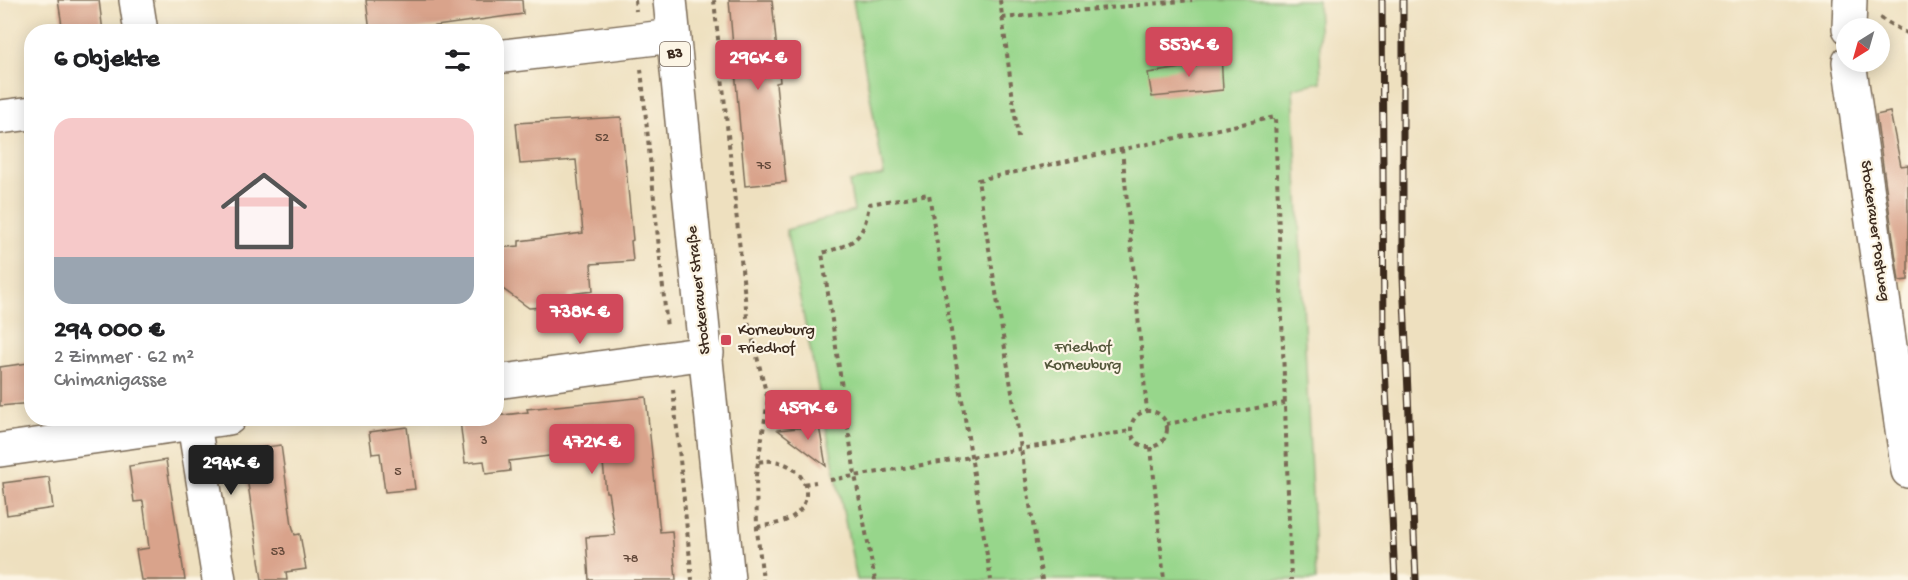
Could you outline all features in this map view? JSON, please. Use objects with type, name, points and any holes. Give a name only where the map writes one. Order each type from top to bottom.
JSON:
[{"type":"street","points":[[136,0],[140,24]]},
{"type":"street","name":"Stockerauer Straße","points":[[669,0],[707,353],[728,580]]},
{"type":"street","points":[[1849,18],[1850,0]]},
{"type":"street","points":[[504,56],[673,36]]},
{"type":"street","name":"Stockerauer Postweg","points":[[1850,72],[1908,471]]},
{"type":"street","points":[[0,117],[24,114]]},
{"type":"street","points":[[504,381],[707,353]]},
{"type":"street","points":[[0,450],[161,426]]},
{"type":"street","points":[[195,426],[219,580]]},
{"type":"path","points":[[635,0],[692,580]]},
{"type":"path","points":[[714,0],[747,317],[768,400],[758,462],[757,527],[763,580]]},
{"type":"path","points":[[1000,0],[1018,138]]},
{"type":"path","points":[[1002,18],[1192,0]]},
{"type":"path","points":[[1042,580],[978,180],[1275,117],[1291,580]]},
{"type":"path","points":[[1122,149],[1147,411]]},
{"type":"path","points":[[875,580],[855,475],[822,253],[851,244],[867,224],[869,204],[929,194],[991,580]]},
{"type":"path","points":[[1166,424],[1285,402]]},
{"type":"path","points":[[1147,411],[1160,414],[1166,424],[1166,437],[1160,444],[1151,447],[1137,443],[1130,430],[1137,414],[1147,411]]},
{"type":"path","points":[[830,480],[1130,430]]},
{"type":"path","points":[[1151,447],[1164,580]]},
{"type":"path","points":[[757,527],[791,519],[804,501],[804,484],[797,470],[788,463],[777,460],[758,462]]},
{"type":"path","points":[[804,484],[816,482]]},
{"type":"green space","name":"Friedhof Korneuburg","points":[[853,0],[1318,0],[1321,82],[1293,88],[1316,580],[857,580],[786,230],[854,211],[849,182],[884,175]]},
{"type":"building","points":[[58,0],[99,0],[102,24],[62,24]]},
{"type":"building","points":[[366,0],[522,0],[523,14],[451,24],[369,24]]},
{"type":"building","points":[[729,0],[772,0],[780,82],[776,83],[786,182],[745,186]]},
{"type":"building","points":[[1221,54],[1223,90],[1152,97],[1148,73],[1196,66],[1195,56]]},
{"type":"building","points":[[1890,112],[1901,166],[1908,165],[1908,280],[1899,281],[1876,115]]},
{"type":"building","points":[[621,117],[633,261],[591,264],[593,291],[570,294],[566,299],[549,300],[545,307],[529,308],[504,290],[504,247],[519,246],[519,241],[583,233],[576,160],[520,164],[516,123]]},
{"type":"building","points":[[24,364],[24,404],[0,406],[0,367]]},
{"type":"building","points":[[646,397],[660,532],[672,531],[676,580],[589,580],[586,537],[615,535],[608,492],[606,492],[602,453],[589,454],[589,451],[509,461],[510,471],[486,474],[484,461],[465,463],[461,426],[504,426],[504,415],[528,412],[527,409]]},
{"type":"building","points":[[819,426],[826,466],[778,430]]},
{"type":"building","points":[[407,427],[415,489],[385,492],[380,453],[372,454],[369,432]]},
{"type":"building","points":[[281,445],[292,525],[295,535],[300,534],[306,569],[286,572],[287,580],[262,580],[243,450]]},
{"type":"building","points":[[166,460],[185,580],[141,580],[136,550],[149,548],[143,501],[134,502],[129,466]]},
{"type":"building","points":[[49,477],[53,508],[7,515],[3,483]]},
{"type":"railway","points":[[1382,0],[1384,345],[1395,580]]},
{"type":"railway","points":[[1403,0],[1403,276],[1416,580]]},
{"type":"place","name":"Korneuburg Friedhof","points":[[726,340]]}]
